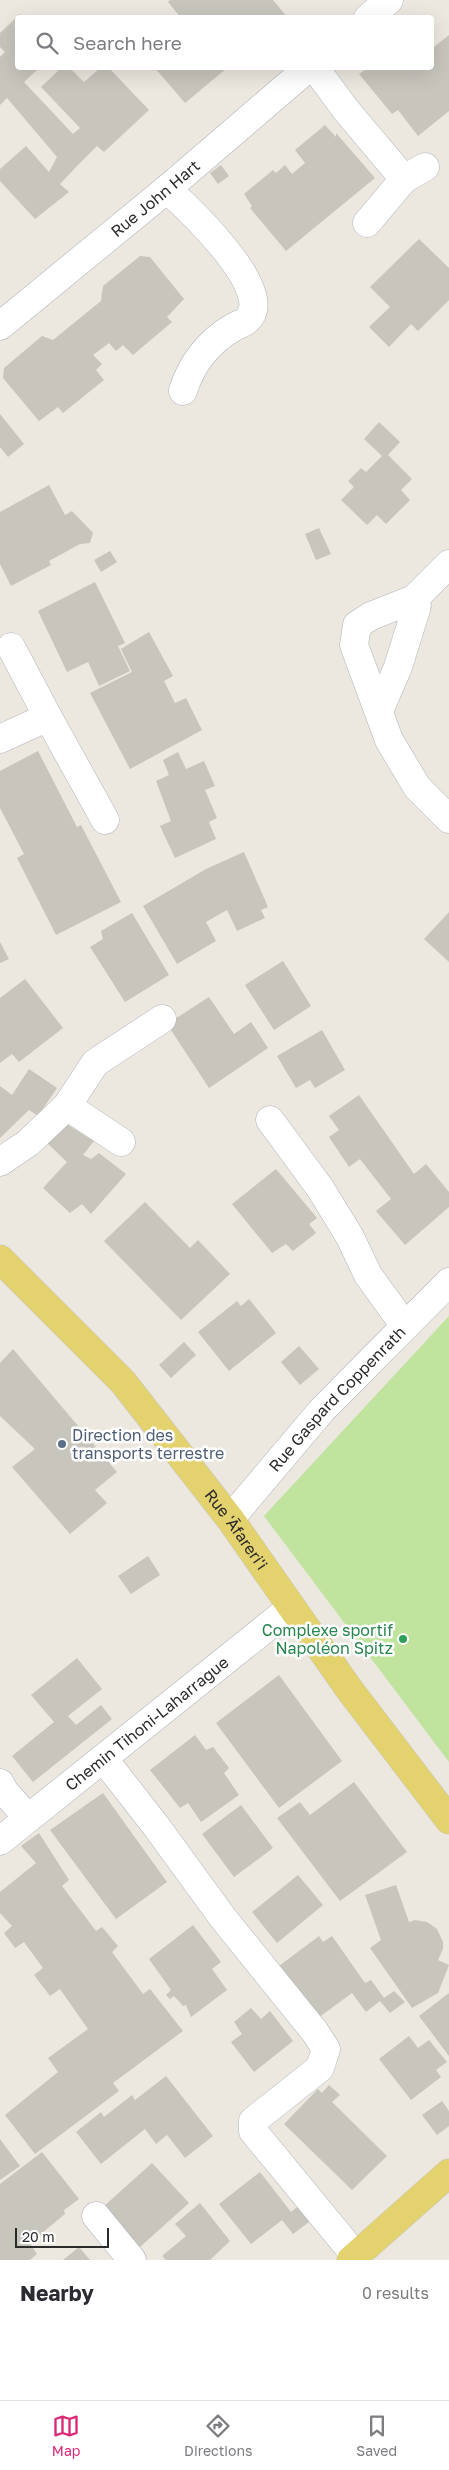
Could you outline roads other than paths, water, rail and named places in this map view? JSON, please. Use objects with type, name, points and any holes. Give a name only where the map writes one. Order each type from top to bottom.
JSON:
[{"type":"main road","name":"Rue 'Āfareri'i","points":[[2,1265],[123,1382],[230,1519],[349,1688],[449,1820]]},
{"type":"main road","points":[[355,2258],[449,2173]]},
{"type":"street","points":[[372,15],[389,0]]},
{"type":"street","name":"Rue John Hart","points":[[0,326],[167,190],[306,70]]},
{"type":"street","points":[[316,70],[346,110],[414,173],[367,223]]},
{"type":"street","points":[[167,190],[197,216],[228,253],[248,284],[255,305],[253,313],[247,321],[234,327],[208,347],[188,374],[184,391]]},
{"type":"street","points":[[449,564],[414,599],[371,616],[357,626],[354,645],[389,740],[417,787],[449,819]]},
{"type":"street","points":[[379,711],[408,636],[417,606],[414,599]]},
{"type":"street","points":[[11,646],[105,820]]},
{"type":"street","points":[[0,739],[48,717]]},
{"type":"street","points":[[0,1162],[28,1143],[67,1106],[95,1063],[162,1019]]},
{"type":"street","points":[[67,1106],[121,1142]]},
{"type":"street","points":[[270,1120],[320,1188],[350,1237],[368,1275],[405,1326]]},
{"type":"street","name":"Rue Gaspard Coppenrath","points":[[230,1519],[322,1410],[449,1282]]},
{"type":"street","name":"Chemin Tihoni-Laharrague","points":[[0,1841],[292,1607]]},
{"type":"street","points":[[103,1758],[156,1826],[223,1918],[315,2032],[326,2049],[320,2068],[253,2122],[252,2131],[355,2258]]},
{"type":"street","points":[[0,1782],[4,1790],[28,1818]]},
{"type":"street","points":[[96,2216],[132,2260]]},
{"type":"place","name":"Direction des transports terrestre","points":[[62,1444]]},
{"type":"place","name":"Complexe sportif Napoléon Spitz","points":[[403,1639]]}]
